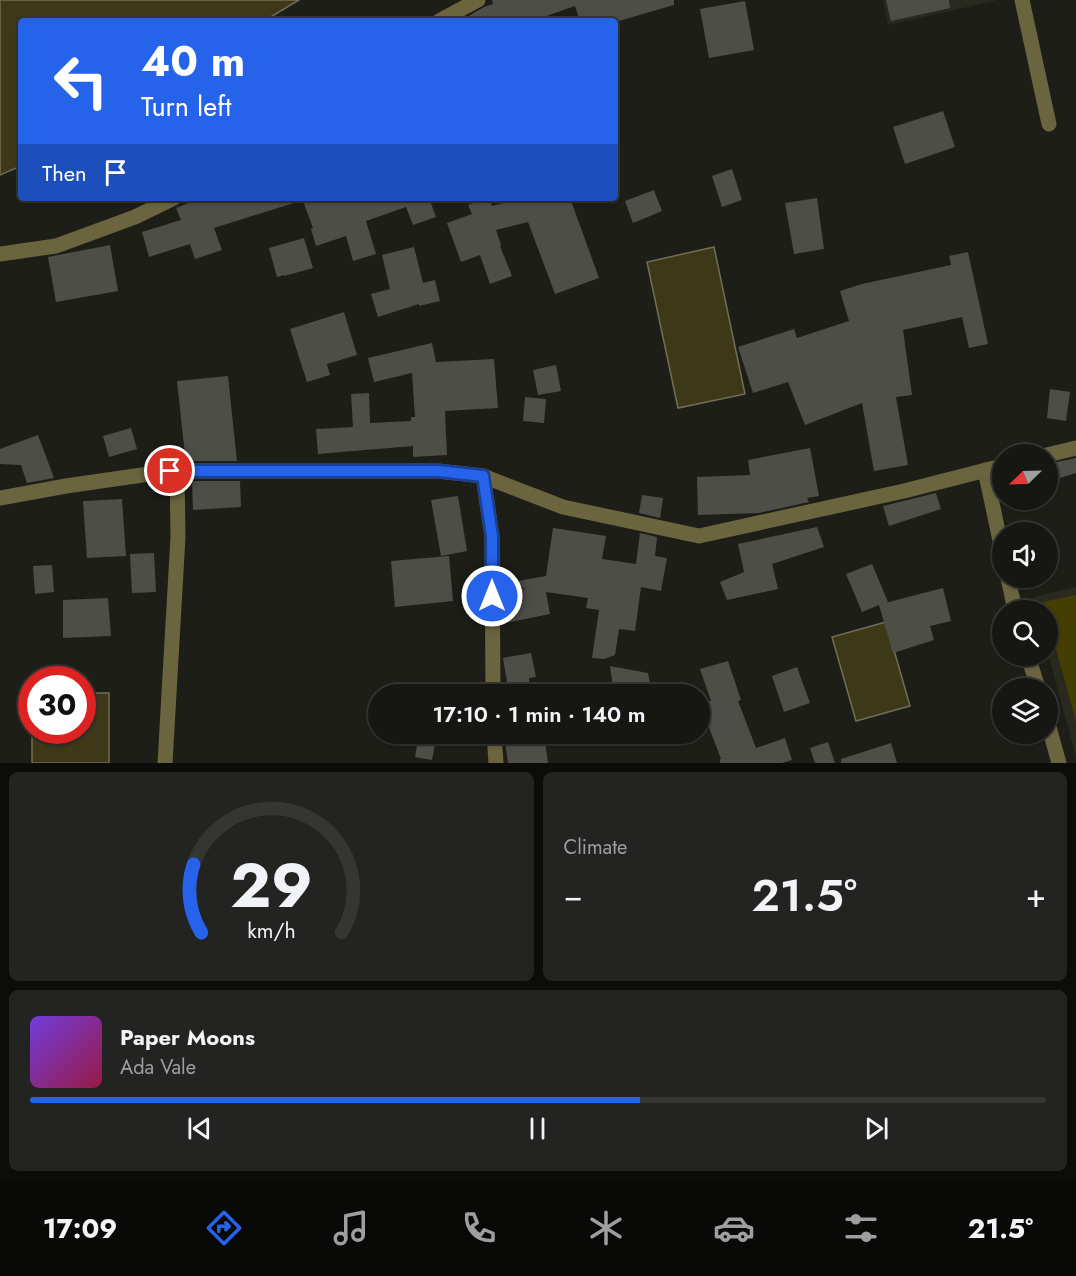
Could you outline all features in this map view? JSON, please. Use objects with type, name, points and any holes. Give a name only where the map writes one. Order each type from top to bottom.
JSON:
[{"type":"street","points":[[445,18],[478,0]]},
{"type":"street","points":[[1022,0],[1049,124]]},
{"type":"street","points":[[0,254],[56,246],[135,217],[168,201]]},
{"type":"street","points":[[1058,452],[1076,448]]},
{"type":"street","points":[[0,498],[170,471],[438,471],[483,476],[563,507],[699,536],[904,491],[992,468]]},
{"type":"street","points":[[985,470],[996,522]]},
{"type":"street","points":[[165,763],[178,537],[177,471]]},
{"type":"street","points":[[483,476],[492,536],[493,684]]},
{"type":"street","points":[[495,744],[496,763]]},
{"type":"street","points":[[1054,744],[1059,763]]},
{"type":"shaded area","points":[[0,0],[299,0],[269,18],[18,18],[18,167],[0,175]]},
{"type":"shaded area","points":[[883,0],[998,0],[888,25]]},
{"type":"shaded area","points":[[714,247],[745,394],[678,408],[647,262]]},
{"type":"shaded area","points":[[1076,587],[1076,757],[1058,691],[1058,678],[1055,678],[1051,666],[1058,666],[1058,600],[1034,600],[1033,597]]},
{"type":"shaded area","points":[[1076,595],[1076,722],[1058,656],[1058,600],[1052,600]]},
{"type":"shaded area","points":[[886,622],[910,706],[856,721],[832,637]]},
{"type":"shaded area","points":[[96,693],[109,693],[109,763],[32,763],[32,744],[96,744]]},
{"type":"building","points":[[492,0],[674,0],[674,5],[619,21],[618,18],[579,18],[575,6],[541,18],[465,18],[493,4]]},
{"type":"building","points":[[886,0],[949,0],[950,8],[891,21]]},
{"type":"building","points":[[745,1],[754,50],[709,58],[700,9]]},
{"type":"building","points":[[943,111],[955,147],[905,164],[893,127]]},
{"type":"building","points":[[732,169],[742,200],[722,207],[712,176]]},
{"type":"building","points":[[654,190],[662,211],[633,223],[625,201]]},
{"type":"building","points":[[817,198],[824,249],[794,254],[785,203]]},
{"type":"building","points":[[194,201],[297,202],[214,228],[222,250],[195,259],[190,244],[149,257],[142,232],[181,220],[176,208]]},
{"type":"building","points":[[303,201],[430,201],[436,217],[413,225],[406,207],[366,221],[376,254],[353,261],[346,236],[316,246],[311,229],[313,228]]},
{"type":"building","points":[[478,201],[490,201],[492,206],[511,201],[571,201],[599,278],[555,294],[528,222],[496,230],[512,276],[490,284],[480,255],[461,262],[447,223],[472,214],[468,205]]},
{"type":"building","points":[[304,238],[313,268],[277,277],[269,248]]},
{"type":"building","points":[[110,245],[118,291],[56,302],[48,257]]},
{"type":"building","points":[[414,247],[423,283],[435,280],[440,301],[419,306],[419,304],[378,317],[371,294],[390,289],[382,255]]},
{"type":"building","points":[[968,252],[988,344],[969,348],[962,317],[903,330],[912,395],[896,397],[908,465],[874,471],[862,403],[805,425],[788,382],[753,393],[738,347],[794,329],[797,338],[849,321],[840,291],[951,265],[949,256]]},
{"type":"building","points":[[344,312],[357,355],[327,364],[330,375],[307,382],[290,329]]},
{"type":"building","points":[[432,343],[436,362],[494,359],[498,408],[445,411],[447,455],[413,457],[413,446],[318,454],[316,429],[353,427],[351,394],[369,393],[370,423],[411,421],[411,417],[415,417],[412,373],[374,382],[368,358]]},
{"type":"building","points":[[556,365],[561,391],[538,395],[533,370]]},
{"type":"building","points":[[228,376],[237,461],[191,461],[190,455],[185,455],[177,381]]},
{"type":"building","points":[[1050,389],[1070,392],[1066,421],[1047,418]]},
{"type":"building","points":[[525,397],[546,399],[544,423],[523,421]]},
{"type":"building","points":[[131,428],[137,449],[109,457],[103,436]]},
{"type":"building","points":[[38,435],[54,478],[27,483],[21,465],[0,464],[0,449]]},
{"type":"building","points":[[810,448],[819,496],[807,498],[809,502],[759,513],[698,515],[697,477],[750,475],[748,460]]},
{"type":"building","points":[[1076,458],[1076,473],[1058,479],[1058,462]]},
{"type":"building","points":[[192,481],[240,481],[241,507],[193,510]]},
{"type":"building","points":[[936,493],[941,509],[889,526],[883,506]]},
{"type":"building","points":[[642,495],[663,498],[660,518],[639,513]]},
{"type":"building","points":[[458,496],[467,551],[441,556],[431,500]]},
{"type":"building","points":[[122,499],[126,556],[87,558],[83,501]]},
{"type":"building","points":[[817,527],[824,547],[772,564],[778,589],[727,600],[720,582],[744,572],[738,544]]},
{"type":"building","points":[[553,528],[606,536],[602,559],[636,564],[640,533],[657,537],[655,556],[667,558],[661,591],[641,587],[635,631],[619,629],[615,655],[604,659],[592,658],[599,610],[586,608],[588,598],[546,592],[550,614],[505,623],[502,593],[526,588],[507,586],[507,583],[546,576]]},
{"type":"building","points":[[154,553],[156,592],[132,593],[130,554]]},
{"type":"building","points":[[449,556],[453,601],[395,607],[391,561]]},
{"type":"building","points":[[872,564],[888,602],[885,603],[943,588],[951,621],[930,626],[934,640],[893,653],[879,605],[862,612],[846,574]]},
{"type":"building","points":[[52,565],[54,592],[35,594],[33,566]]},
{"type":"building","points":[[108,598],[111,636],[63,638],[63,600]]},
{"type":"building","points":[[531,653],[536,677],[529,678],[529,684],[507,684],[503,658]]},
{"type":"building","points":[[728,661],[741,700],[738,701],[756,748],[785,738],[792,760],[782,763],[720,763],[721,759],[710,730],[710,684],[705,684],[700,669]]},
{"type":"building","points":[[610,666],[648,673],[650,684],[613,684]]},
{"type":"building","points":[[797,667],[810,703],[784,712],[772,676]]},
{"type":"building","points":[[828,742],[835,763],[815,763],[810,748]]},
{"type":"building","points":[[891,743],[897,763],[841,763],[841,759]]},
{"type":"building","points":[[417,744],[435,744],[432,760],[415,757]]},
{"type":"building","points":[[505,744],[545,744],[548,763],[508,763]]},
{"type":"route","points":[[170,471],[438,471],[483,476],[492,536],[492,596]]}]
